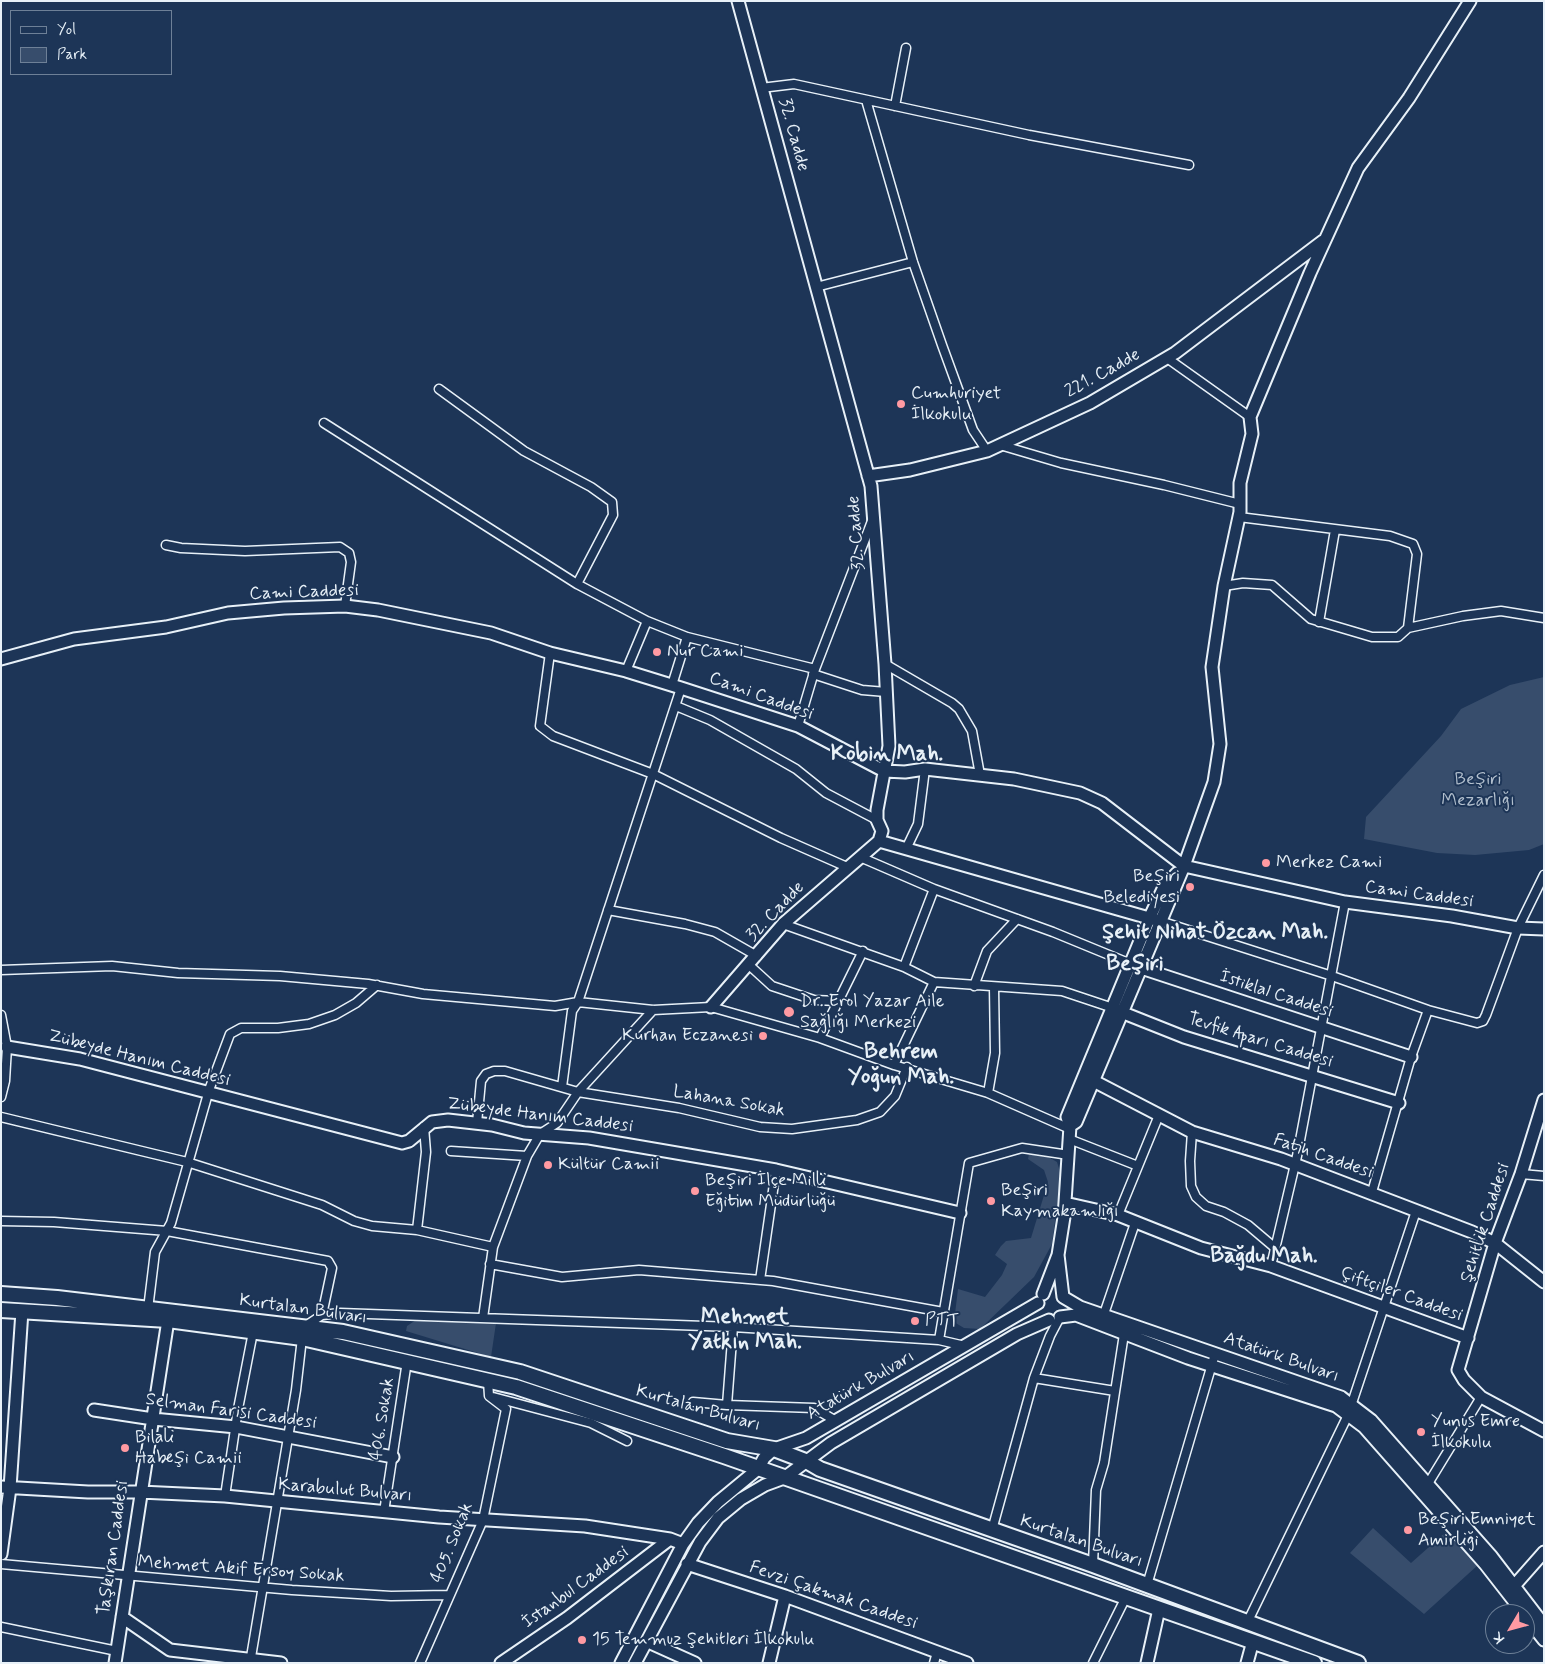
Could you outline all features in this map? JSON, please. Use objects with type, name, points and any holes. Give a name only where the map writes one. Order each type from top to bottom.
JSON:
[{"type":"highway","name":"Kurtalan Bulvarı","points":[[1,1294],[57,1298],[148,1309],[303,1333],[407,1361],[516,1387],[758,1469],[1314,1663]]},
{"type":"highway","name":"Kurtalan Bulvarı","points":[[1,1310],[168,1320],[253,1332],[343,1332],[520,1372],[727,1441],[774,1449],[808,1462],[820,1469],[1093,1565],[1358,1663]]},
{"type":"street","name":"32. Cadde","points":[[710,1007],[753,961],[783,924],[878,841],[882,831],[878,820],[889,746],[885,664],[871,486],[738,1]]},
{"type":"street","points":[[1055,1318],[1042,1316],[1041,1299],[1058,1255],[1066,1203],[1070,1131],[1076,1122],[1088,1078],[1154,920],[1184,866],[1214,782],[1220,744],[1212,667],[1224,586],[1239,517],[1240,483],[1252,434],[1250,417],[1325,240],[1358,168],[1409,98],[1470,1]]},
{"type":"street","points":[[895,106],[906,48]]},
{"type":"street","points":[[761,88],[794,84],[1029,135],[1189,165]]},
{"type":"street","points":[[866,100],[913,262],[973,430],[987,451]]},
{"type":"street","name":"221. Cadde","points":[[868,476],[910,470],[987,451],[1090,403],[1167,358],[1325,240]]},
{"type":"street","points":[[816,287],[913,262]]},
{"type":"street","points":[[1167,358],[1250,417]]},
{"type":"street","points":[[439,389],[524,451],[591,486],[612,502],[613,515],[578,584]]},
{"type":"street","points":[[324,423],[578,584],[646,620],[687,637],[814,672],[862,690],[886,692]]},
{"type":"street","points":[[1000,445],[1061,463],[1164,484],[1240,504]]},
{"type":"street","points":[[1239,517],[1390,536],[1413,544],[1416,554],[1408,628]]},
{"type":"street","points":[[798,726],[814,672],[873,519]]},
{"type":"street","points":[[1319,622],[1335,530]]},
{"type":"street","points":[[166,545],[181,548],[245,550],[340,547],[349,553],[351,562],[345,606]]},
{"type":"street","points":[[1224,586],[1244,583],[1272,585],[1311,619],[1372,637],[1386,638],[1398,636],[1408,628],[1463,616],[1501,611],[1544,618]]},
{"type":"street","name":"Cami Caddesi","points":[[1,658],[74,639],[166,627],[228,613],[284,608],[345,606],[378,610],[491,633],[550,652],[626,671],[677,687],[798,726],[884,771],[905,772],[925,769],[1014,779],[1080,793],[1102,803],[1184,866],[1345,902],[1452,916],[1518,928],[1544,929]]},
{"type":"street","points":[[626,671],[646,620]]},
{"type":"street","points":[[562,1087],[572,1011],[578,1002],[676,706],[677,687],[687,637]]},
{"type":"street","points":[[550,652],[540,726],[552,736],[654,774],[781,838],[847,867]]},
{"type":"street","points":[[885,664],[959,709],[972,731],[980,776]]},
{"type":"street","points":[[676,706],[710,720],[796,769],[826,793],[878,820]]},
{"type":"street","points":[[906,849],[918,824],[925,769]]},
{"type":"street","points":[[878,841],[1154,920],[1332,976],[1428,1010],[1477,1024],[1483,1021],[1518,928],[1544,875]]},
{"type":"street","points":[[860,857],[934,889],[1017,919],[1136,966]]},
{"type":"street","points":[[904,967],[934,889]]},
{"type":"street","points":[[1271,1266],[1313,1075],[1320,1028],[1332,976],[1345,902]]},
{"type":"street","points":[[608,910],[685,924],[715,932],[753,961],[772,986],[814,1000],[838,1001]]},
{"type":"street","points":[[974,986],[987,951],[1017,919]]},
{"type":"street","points":[[783,924],[863,951],[904,967],[934,982],[1062,991],[1117,1010]]},
{"type":"street","points":[[820,1038],[863,951]]},
{"type":"street","points":[[1,970],[112,966],[178,973],[280,976],[377,985],[423,994],[554,1006],[578,1002],[653,1010],[710,1007],[820,1038],[894,1065],[907,1067],[988,1093],[1070,1131],[1138,1166]]},
{"type":"street","name":"İstiklal Caddesi","points":[[1136,966],[1411,1057]]},
{"type":"street","points":[[894,1065],[934,982]]},
{"type":"street","points":[[148,1309],[154,1252],[167,1231],[208,1094],[230,1034],[241,1028],[278,1028],[309,1024],[342,1011],[377,985]]},
{"type":"street","points":[[988,1093],[995,1053],[994,987]]},
{"type":"street","points":[[483,1318],[493,1247],[527,1156],[540,1134],[557,1122],[578,1092],[653,1010]]},
{"type":"street","name":"Tevfik Aparı Caddesi","points":[[1117,1010],[1184,1037],[1400,1103]]},
{"type":"street","points":[[1372,1192],[1400,1103],[1411,1057],[1428,1010]]},
{"type":"street","points":[[1,1015],[7,1047],[5,1080],[1,1097]]},
{"type":"street","name":"Zübeyde Hanım Caddesi","points":[[7,1047],[80,1059],[208,1094],[402,1142],[409,1141],[432,1122],[448,1120],[477,1123],[524,1133],[589,1138],[776,1170],[960,1213]]},
{"type":"street","name":"Lahana Sokak","points":[[477,1123],[481,1081],[486,1074],[505,1071],[578,1092],[678,1108],[760,1127],[792,1129],[857,1120],[880,1112],[894,1096],[907,1067]]},
{"type":"street","name":"Fatih Caddesi","points":[[1088,1078],[1192,1132],[1281,1159],[1372,1192],[1495,1243],[1544,1282]]},
{"type":"street","name":"Şehitlik Caddesi","points":[[1544,1101],[1521,1174],[1495,1243],[1458,1370],[1464,1380],[1481,1397],[1544,1431]]},
{"type":"street","points":[[1118,1215],[1159,1115]]},
{"type":"street","points":[[1,1117],[187,1162],[322,1205],[354,1221],[372,1226],[417,1230],[493,1247]]},
{"type":"street","points":[[417,1230],[426,1152],[424,1127]]},
{"type":"street","points":[[1192,1132],[1191,1186],[1196,1197],[1206,1206],[1224,1212],[1248,1225],[1274,1247]]},
{"type":"street","points":[[939,1340],[969,1163],[1022,1148],[1069,1155]]},
{"type":"street","points":[[451,1151],[527,1156]]},
{"type":"street","points":[[760,1280],[776,1170]]},
{"type":"street","points":[[1521,1174],[1544,1176]]},
{"type":"street","name":"Çiftçiler Caddesi","points":[[1066,1203],[1118,1215],[1201,1248],[1271,1266],[1468,1338]]},
{"type":"street","points":[[1247,1623],[1349,1410],[1416,1211]]},
{"type":"street","points":[[1,1221],[54,1222],[167,1231],[328,1261],[332,1268],[322,1315],[303,1333],[296,1390],[250,1661]]},
{"type":"street","points":[[1104,1314],[1135,1223]]},
{"type":"street","points":[[992,1530],[1034,1378],[1055,1318],[1065,1310],[1058,1255]]},
{"type":"street","points":[[490,1264],[562,1277],[639,1270],[760,1280],[944,1312]]},
{"type":"street","points":[[1041,1299],[1052,1291],[1063,1297]]},
{"type":"street","name":"Atatürk Bulvarı","points":[[1063,1297],[1080,1307],[1341,1397],[1349,1410]]},
{"type":"street","name":"Atatürk Bulvarı","points":[[774,1449],[806,1438],[965,1346],[1041,1299]]},
{"type":"street","points":[[1,1554],[5,1487],[22,1311]]},
{"type":"street","points":[[322,1315],[340,1313],[734,1327],[939,1340],[965,1346]]},
{"type":"street","name":"Atatürk Bulvarı","points":[[634,1663],[687,1564],[718,1518],[741,1499],[765,1485],[784,1478],[808,1462],[831,1442],[1017,1334],[1055,1318],[1076,1316],[1211,1366],[1349,1410],[1371,1420],[1515,1604]]},
{"type":"street","name":"Taşkıran Caddesi","points":[[115,1663],[130,1577],[140,1492],[168,1320]]},
{"type":"street","points":[[727,1406],[734,1327]]},
{"type":"street","points":[[225,1496],[253,1332]]},
{"type":"street","points":[[1093,1565],[1096,1490],[1104,1464],[1124,1334]]},
{"type":"street","points":[[1147,1585],[1215,1354]]},
{"type":"street","name":"406. Sokak","points":[[384,1512],[407,1361]]},
{"type":"street","points":[[1034,1378],[1115,1391]]},
{"type":"street","points":[[488,1381],[489,1396],[591,1423],[627,1441]]},
{"type":"street","name":"405. Sokak","points":[[420,1663],[448,1595],[483,1520],[506,1409],[489,1396]]},
{"type":"street","points":[[1425,1489],[1481,1397]]},
{"type":"street","points":[[693,1402],[727,1406],[814,1408],[836,1420]]},
{"type":"street","name":"Selman Farisi Caddesi","points":[[94,1410],[153,1419],[236,1426],[393,1457]]},
{"type":"street","points":[[621,1663],[683,1544],[698,1523],[718,1502],[758,1469],[764,1458],[774,1449]]},
{"type":"street","name":"Karabulut Bulvarı","points":[[5,1487],[88,1492],[140,1492],[225,1496],[276,1503],[483,1520],[585,1526],[670,1539],[683,1544]]},
{"type":"street","name":"Atatürk Bulvarı","points":[[1425,1489],[1514,1586],[1544,1625]]},
{"type":"street","name":"İstanbul Caddesi","points":[[502,1663],[567,1618],[670,1539]]},
{"type":"street","points":[[1514,1586],[1544,1552]]},
{"type":"street","name":"Mehmet Akif Ersoy Sokak","points":[[1,1564],[292,1590],[391,1596],[448,1595]]},
{"type":"street","name":"Fevzi Çakmak Caddesi","points":[[687,1564],[785,1596],[935,1657],[967,1663]]},
{"type":"street","points":[[769,1663],[785,1596]]},
{"type":"street","points":[[1093,1663],[1126,1597]]},
{"type":"street","points":[[1147,1663],[1159,1609]]},
{"type":"street","points":[[122,1617],[170,1650],[250,1661],[282,1663]]},
{"type":"street","points":[[1,1628],[117,1651]]},
{"type":"street","name":"Atatürk Bulvarı","points":[[1535,1629],[1544,1640]]},
{"type":"street","points":[[646,1641],[695,1663]]},
{"type":"street","points":[[1247,1663],[1253,1642]]},
{"type":"green space","name":"Beşiri Mezarlığı","points":[[1544,677],[1544,844],[1529,850],[1475,855],[1437,853],[1364,839],[1366,817],[1441,736],[1461,709],[1510,685]]},
{"type":"green space","points":[[1029,1154],[1045,1155],[1057,1162],[1061,1175],[1052,1244],[1034,1277],[980,1329],[964,1328],[954,1322],[958,1289],[985,1297],[1002,1275],[1007,1264],[995,1255],[1001,1246],[1006,1241],[1031,1238],[1048,1182],[1044,1170],[1028,1159]]},
{"type":"green space","points":[[416,1320],[496,1323],[491,1357],[406,1331],[407,1326]]},
{"type":"green space","points":[[1373,1528],[1411,1563],[1447,1531],[1478,1565],[1424,1614],[1350,1553]]},
{"type":"place","name":"Cumhuriyet İlkokulu","points":[[901,404]]},
{"type":"place","name":"Nur Cami","points":[[657,652]]},
{"type":"place","name":"Merkez Cami","points":[[1266,863]]},
{"type":"place","name":"Beşiri Belediyesi","points":[[1190,887]]},
{"type":"place","name":"Dr. Erol Yazar Aile Sağlığı Merkezi","points":[[789,1012]]},
{"type":"place","name":"Kurhan Eczanesi","points":[[763,1036]]},
{"type":"place","name":"Kültür Camii","points":[[548,1165]]},
{"type":"place","name":"Beşiri İlçe Milli Eğitim Müdürlüğü","points":[[695,1191]]},
{"type":"place","name":"Beşiri Kaymakamlığı","points":[[991,1201]]},
{"type":"place","name":"PTT","points":[[915,1321]]},
{"type":"place","name":"Yunus Emre İlkokulu","points":[[1421,1432]]},
{"type":"place","name":"Bilali Habeşi Camii","points":[[125,1448]]},
{"type":"place","name":"Beşiri Emniyet Amirliği","points":[[1408,1530]]},
{"type":"place","name":"15 Temmuz Şehitleri İlkokulu","points":[[582,1640]]},
{"type":"district","name":"Kobin Mah.","points":[[887,755]]},
{"type":"district","name":"Şehit Nihat Özcan Mah.","points":[[1215,933]]},
{"type":"district","name":"Beşiri","points":[[1135,965]]},
{"type":"district","name":"Behrem Yoğun Mah.","points":[[901,1066]]},
{"type":"district","name":"Bağdu Mah.","points":[[1264,1257]]},
{"type":"district","name":"Mehmet Yatkın Mah.","points":[[745,1330]]}]
